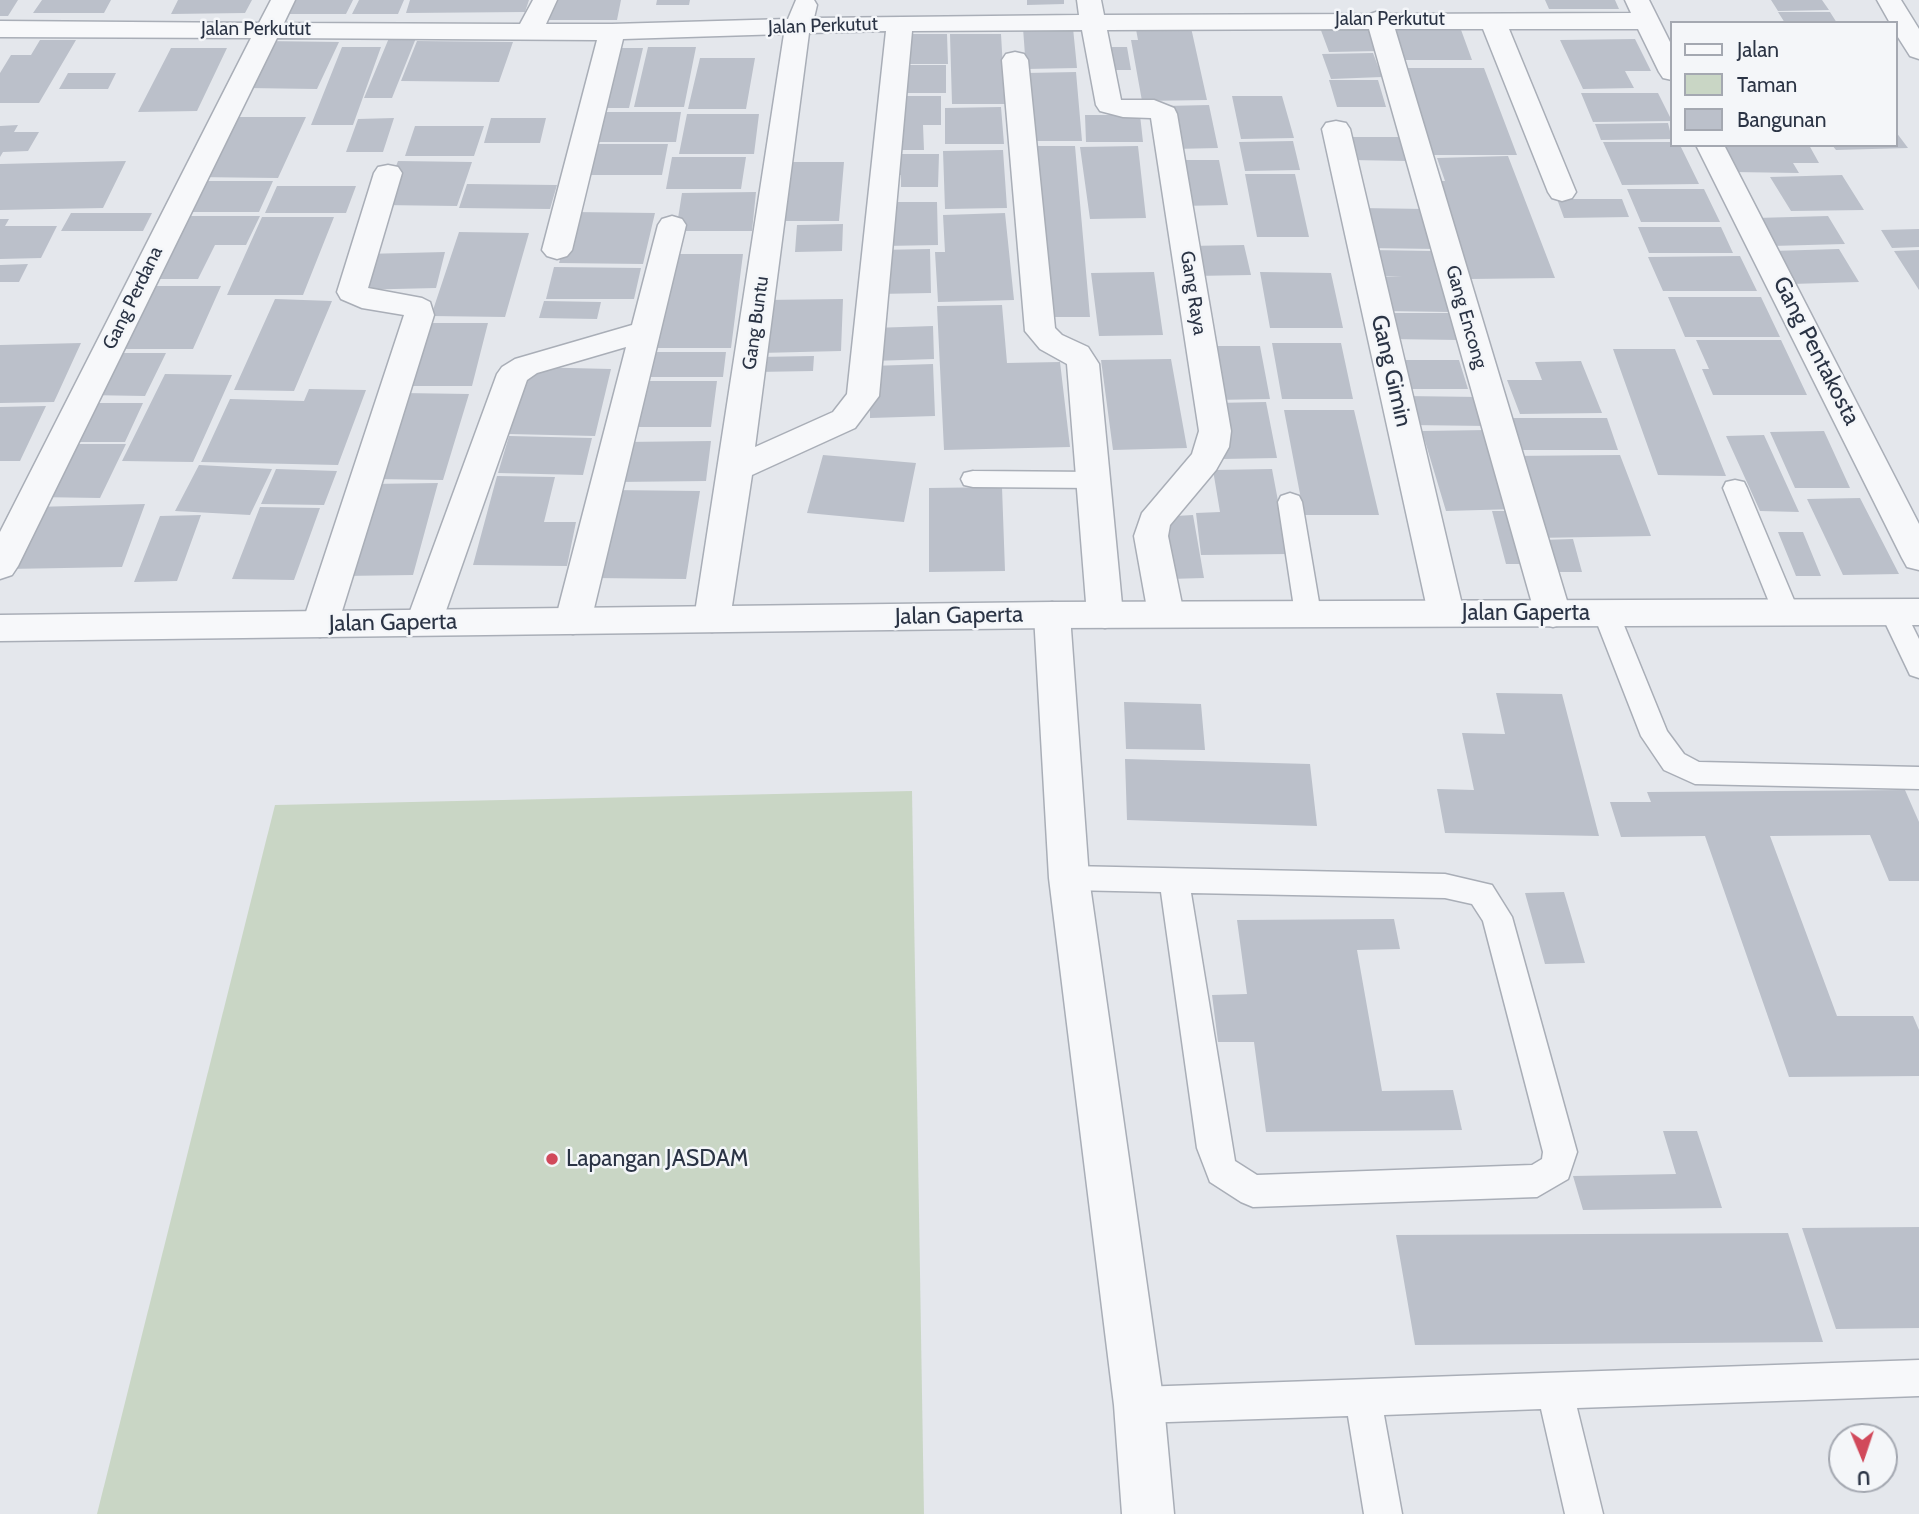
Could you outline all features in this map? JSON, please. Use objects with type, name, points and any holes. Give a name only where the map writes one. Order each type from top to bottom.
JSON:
[{"type":"street","points":[[0,54],[9,29],[38,0]]},
{"type":"street","name":"Gang Perdana","points":[[0,566],[266,29],[283,0]]},
{"type":"street","points":[[529,32],[545,0]]},
{"type":"street","points":[[1889,0],[1919,51]]},
{"type":"street","points":[[1641,10],[1671,70]]},
{"type":"street","name":"Jalan Perkutut","points":[[9,29],[612,32],[804,13],[900,23],[1090,11],[1379,19],[1473,13],[1641,10]]},
{"type":"street","name":"Gang Raya","points":[[1090,11],[1109,105],[1123,109],[1154,108],[1164,114],[1215,431],[1213,447],[1204,462],[1154,522],[1151,536],[1166,614]]},
{"type":"street","name":"Gang Buntu","points":[[712,619],[736,469],[794,41],[804,13]]},
{"type":"street","points":[[1473,13],[1562,192]]},
{"type":"street","name":"Gang Encong","points":[[1379,19],[1553,614]]},
{"type":"street","points":[[736,469],[844,420],[863,396],[900,23]]},
{"type":"street","points":[[557,250],[612,32]]},
{"type":"street","points":[[1015,60],[1039,324],[1044,337],[1077,354],[1083,364],[1105,615]]},
{"type":"street","name":"Gang Gimin","points":[[1336,128],[1446,613]]},
{"type":"street","name":"Gang Pentakosta","points":[[1711,147],[1919,558]]},
{"type":"street","points":[[320,624],[419,315],[419,309],[411,305],[373,301],[352,292],[388,173]]},
{"type":"street","points":[[573,621],[672,225]]},
{"type":"street","points":[[424,621],[513,374],[526,366],[646,331]]},
{"type":"street","name":"Jalan Gaperta","points":[[0,628],[1166,614],[1906,612]]},
{"type":"street","points":[[1052,615],[1069,878],[1139,1405],[1148,1514]]},
{"type":"lane","points":[[973,479],[1095,480]]},
{"type":"lane","points":[[1735,488],[1786,612]]},
{"type":"lane","points":[[1290,502],[1308,614]]},
{"type":"lane","points":[[1906,612],[1919,668]]},
{"type":"lane","points":[[1606,613],[1655,736],[1674,762],[1695,773],[1919,778]]},
{"type":"lane","points":[[1069,878],[1174,880],[1445,886],[1481,894],[1497,917],[1560,1152],[1556,1168],[1537,1181],[1253,1191],[1222,1171],[1214,1148],[1174,880]]},
{"type":"lane","points":[[1139,1405],[1919,1378]]},
{"type":"lane","points":[[1555,1391],[1584,1514]]},
{"type":"lane","points":[[1363,1398],[1383,1514]]},
{"type":"green space","name":"Lapangan JASDAM","points":[[912,791],[924,1514],[97,1514],[275,805]]},
{"type":"building","points":[[0,0],[18,0],[8,16],[0,16]]},
{"type":"building","points":[[42,0],[111,0],[104,13],[33,13]]},
{"type":"building","points":[[178,0],[252,0],[245,13],[171,14]]},
{"type":"building","points":[[294,0],[353,0],[346,14],[287,14]]},
{"type":"building","points":[[359,0],[404,0],[398,14],[352,14]]},
{"type":"building","points":[[410,0],[529,0],[525,12],[406,13]]},
{"type":"building","points":[[550,0],[621,0],[617,20],[544,20]]},
{"type":"building","points":[[657,0],[690,0],[689,5],[656,5]]},
{"type":"building","points":[[1027,0],[1064,0],[1064,4],[1027,5]]},
{"type":"building","points":[[1545,0],[1615,0],[1619,9],[1549,9]]},
{"type":"building","points":[[1771,0],[1822,0],[1829,10],[1778,11]]},
{"type":"building","points":[[1778,12],[1830,12],[1836,21],[1784,21]]},
{"type":"building","points":[[1190,23],[1207,100],[1142,101],[1131,40],[1138,40],[1135,24]]},
{"type":"building","points":[[1369,24],[1379,51],[1329,52],[1319,25]]},
{"type":"building","points":[[1388,27],[1460,27],[1472,60],[1397,60]]},
{"type":"building","points":[[1023,28],[1073,28],[1077,68],[1026,69]]},
{"type":"building","points":[[901,34],[947,34],[948,64],[901,64]]},
{"type":"building","points":[[950,34],[1001,34],[1005,104],[952,104]]},
{"type":"building","points":[[389,38],[416,38],[392,98],[364,98]]},
{"type":"building","points":[[1635,39],[1651,71],[1625,71],[1634,88],[1583,89],[1560,40]]},
{"type":"building","points":[[40,40],[76,40],[39,103],[0,103],[0,73],[11,55],[31,55]]},
{"type":"building","points":[[265,41],[339,42],[317,89],[247,88]]},
{"type":"building","points":[[417,41],[513,42],[499,82],[401,81]]},
{"type":"building","points":[[342,47],[381,47],[353,125],[311,125]]},
{"type":"building","points":[[648,47],[696,47],[684,107],[634,107]]},
{"type":"building","points":[[1102,47],[1127,47],[1131,70],[1106,70]]},
{"type":"building","points":[[171,48],[227,48],[197,111],[138,112]]},
{"type":"building","points":[[611,48],[643,48],[629,108],[596,108]]},
{"type":"building","points":[[1373,53],[1382,77],[1331,79],[1322,54]]},
{"type":"building","points":[[700,58],[755,58],[746,109],[688,109]]},
{"type":"building","points":[[900,65],[946,65],[946,93],[898,93]]},
{"type":"building","points":[[1395,68],[1484,68],[1517,155],[1422,155]]},
{"type":"building","points":[[1076,72],[1082,141],[1030,141],[1026,73]]},
{"type":"building","points":[[68,73],[116,73],[108,89],[59,89]]},
{"type":"building","points":[[1329,80],[1378,80],[1386,107],[1337,107]]},
{"type":"building","points":[[1581,93],[1658,93],[1671,119],[1671,121],[1593,122]]},
{"type":"building","points":[[895,96],[941,96],[941,125],[923,125],[924,150],[894,150]]},
{"type":"building","points":[[1232,96],[1282,96],[1294,138],[1241,139]]},
{"type":"building","points":[[1209,105],[1218,148],[1173,149],[1165,106]]},
{"type":"building","points":[[1001,107],[1004,144],[945,144],[945,108]]},
{"type":"building","points":[[593,112],[681,112],[676,142],[586,142]]},
{"type":"building","points":[[687,114],[759,114],[754,154],[679,154]]},
{"type":"building","points":[[1085,115],[1140,115],[1143,142],[1086,142]]},
{"type":"building","points":[[225,117],[306,117],[278,178],[194,177]]},
{"type":"building","points":[[394,118],[383,152],[346,152],[358,119]]},
{"type":"building","points":[[491,118],[546,118],[540,143],[484,143]]},
{"type":"building","points":[[1668,123],[1671,139],[1601,140],[1595,124]]},
{"type":"building","points":[[18,125],[14,132],[39,132],[28,151],[3,152],[0,157],[0,126]]},
{"type":"building","points":[[415,126],[484,126],[474,156],[405,156]]},
{"type":"building","points":[[1898,135],[1908,148],[1836,150],[1834,147],[1898,147]]},
{"type":"building","points":[[1344,137],[1402,137],[1408,161],[1350,160]]},
{"type":"building","points":[[1293,141],[1300,170],[1245,171],[1239,142]]},
{"type":"building","points":[[1603,142],[1671,142],[1671,147],[1681,147],[1699,184],[1622,185]]},
{"type":"building","points":[[590,144],[668,144],[662,175],[583,175]]},
{"type":"building","points":[[1033,146],[1075,146],[1090,317],[1043,317]]},
{"type":"building","points":[[1138,146],[1146,218],[1090,219],[1080,147]]},
{"type":"building","points":[[1721,147],[1810,147],[1819,163],[1793,163],[1799,173],[1733,172]]},
{"type":"building","points":[[1003,150],[1007,208],[945,209],[943,151]]},
{"type":"building","points":[[891,154],[939,154],[938,187],[901,187],[901,175],[890,175]]},
{"type":"building","points":[[1508,156],[1555,278],[1469,279],[1436,181],[1445,181],[1437,158]]},
{"type":"building","points":[[672,157],[746,157],[741,189],[666,189]]},
{"type":"building","points":[[1175,160],[1219,160],[1228,205],[1181,206]]},
{"type":"building","points":[[126,161],[103,208],[0,210],[0,164]]},
{"type":"building","points":[[398,161],[472,162],[457,206],[381,205]]},
{"type":"building","points":[[786,162],[844,162],[839,221],[779,221]]},
{"type":"building","points":[[1245,174],[1295,174],[1309,237],[1257,237]]},
{"type":"building","points":[[1842,175],[1864,210],[1791,211],[1770,177]]},
{"type":"building","points":[[199,181],[273,181],[259,212],[184,212]]},
{"type":"building","points":[[467,184],[557,185],[550,209],[459,208]]},
{"type":"building","points":[[277,186],[356,186],[346,213],[265,213]]},
{"type":"building","points":[[1627,189],[1704,189],[1720,222],[1641,222]]},
{"type":"building","points":[[756,192],[752,231],[676,231],[682,193]]},
{"type":"building","points":[[1557,199],[1622,199],[1629,217],[1564,218]]},
{"type":"building","points":[[885,202],[937,202],[938,245],[884,246]]},
{"type":"building","points":[[1359,208],[1426,209],[1437,249],[1367,248]]},
{"type":"building","points":[[573,212],[655,213],[643,264],[559,263]]},
{"type":"building","points":[[71,213],[152,213],[143,231],[61,231]]},
{"type":"building","points":[[1005,213],[1014,300],[938,302],[935,252],[945,252],[943,215]]},
{"type":"building","points":[[181,216],[260,216],[246,245],[215,245],[198,279],[149,279]]},
{"type":"building","points":[[1828,216],[1845,244],[1771,246],[1756,218]]},
{"type":"building","points":[[262,217],[334,217],[303,295],[227,295]]},
{"type":"building","points":[[0,219],[9,219],[5,226],[57,226],[41,258],[0,259]]},
{"type":"building","points":[[843,224],[842,251],[795,252],[797,225]]},
{"type":"building","points":[[1638,227],[1721,227],[1733,253],[1649,253]]},
{"type":"building","points":[[1919,229],[1919,247],[1892,248],[1881,230]]},
{"type":"building","points":[[459,232],[529,233],[505,317],[431,316]]},
{"type":"building","points":[[1244,245],[1251,275],[1194,276],[1188,246]]},
{"type":"building","points":[[930,249],[931,293],[878,294],[878,250]]},
{"type":"building","points":[[1839,249],[1859,282],[1791,284],[1772,251]]},
{"type":"building","points":[[1369,250],[1434,251],[1451,312],[1383,311],[1375,277],[1402,276],[1374,276]]},
{"type":"building","points":[[1919,250],[1919,290],[1894,251]]},
{"type":"building","points":[[445,252],[436,288],[353,290],[364,254]]},
{"type":"building","points":[[670,254],[743,254],[731,348],[653,348]]},
{"type":"building","points":[[1740,256],[1757,291],[1663,291],[1648,257]]},
{"type":"building","points":[[28,264],[19,282],[0,282],[0,265]]},
{"type":"building","points":[[554,267],[641,268],[634,299],[546,299]]},
{"type":"building","points":[[1154,272],[1163,335],[1099,336],[1091,273]]},
{"type":"building","points":[[1260,272],[1331,273],[1343,328],[1270,328]]},
{"type":"building","points":[[143,286],[221,286],[193,349],[113,349]]},
{"type":"building","points":[[1668,297],[1761,297],[1780,337],[1685,337]]},
{"type":"building","points":[[275,299],[332,301],[294,391],[234,390]]},
{"type":"building","points":[[843,299],[841,351],[760,353],[764,300]]},
{"type":"building","points":[[544,301],[601,302],[597,319],[539,318]]},
{"type":"building","points":[[1002,305],[1007,363],[1060,362],[1070,447],[944,450],[937,306]]},
{"type":"building","points":[[1382,313],[1453,313],[1460,340],[1388,339]]},
{"type":"building","points":[[421,323],[488,323],[472,386],[401,386]]},
{"type":"building","points":[[933,326],[934,359],[872,361],[872,328]]},
{"type":"building","points":[[1696,340],[1781,340],[1807,395],[1713,395],[1702,369],[1709,369]]},
{"type":"building","points":[[81,343],[54,402],[0,403],[0,345]]},
{"type":"building","points":[[1272,343],[1341,343],[1353,399],[1282,399]]},
{"type":"building","points":[[1205,346],[1260,346],[1270,399],[1214,400]]},
{"type":"building","points":[[1613,349],[1675,349],[1726,476],[1658,475]]},
{"type":"building","points":[[644,352],[726,352],[723,377],[640,377]]},
{"type":"building","points":[[109,353],[166,353],[145,396],[86,395]]},
{"type":"building","points":[[814,356],[813,371],[756,372],[757,357]]},
{"type":"building","points":[[1171,359],[1187,448],[1113,450],[1101,360]]},
{"type":"building","points":[[1393,360],[1459,360],[1468,389],[1400,389]]},
{"type":"building","points":[[1581,361],[1602,413],[1520,414],[1507,380],[1542,380],[1535,362]]},
{"type":"building","points":[[933,364],[935,416],[870,418],[870,366]]},
{"type":"building","points":[[528,367],[611,369],[595,436],[508,434]]},
{"type":"building","points":[[165,374],[232,375],[193,462],[122,461]]},
{"type":"building","points":[[637,381],[717,381],[711,427],[629,427]]},
{"type":"building","points":[[309,389],[366,390],[338,465],[201,462],[230,399],[304,401]]},
{"type":"building","points":[[402,393],[469,394],[443,480],[374,479]]},
{"type":"building","points":[[1404,396],[1480,397],[1488,426],[1410,425]]},
{"type":"building","points":[[1266,402],[1277,458],[1222,459],[1214,403]]},
{"type":"building","points":[[83,403],[143,403],[125,442],[64,442]]},
{"type":"building","points":[[46,406],[20,461],[0,461],[0,407]]},
{"type":"building","points":[[1284,410],[1354,410],[1379,515],[1304,515]]},
{"type":"building","points":[[1511,418],[1607,418],[1618,450],[1521,450]]},
{"type":"building","points":[[1487,430],[1515,509],[1446,511],[1422,431]]},
{"type":"building","points":[[1824,431],[1850,488],[1795,488],[1770,432]]},
{"type":"building","points":[[1764,435],[1799,512],[1760,511],[1726,436]]},
{"type":"building","points":[[509,436],[592,438],[583,475],[498,473]]},
{"type":"building","points":[[711,441],[706,481],[617,482],[624,442]]},
{"type":"building","points":[[63,444],[126,444],[100,498],[36,497]]},
{"type":"building","points":[[823,455],[916,463],[904,522],[807,513]]},
{"type":"building","points":[[1620,455],[1651,536],[1534,538],[1508,456]]},
{"type":"building","points":[[199,465],[272,469],[250,515],[175,511]]},
{"type":"building","points":[[276,469],[337,471],[324,505],[261,504]]},
{"type":"building","points":[[1272,469],[1288,554],[1201,555],[1196,513],[1220,512],[1213,470]]},
{"type":"building","points":[[497,476],[555,477],[544,522],[576,522],[567,566],[473,565]]},
{"type":"building","points":[[438,483],[413,575],[342,576],[370,484]]},
{"type":"building","points":[[1002,487],[1005,571],[929,572],[929,488]]},
{"type":"building","points":[[611,490],[700,491],[686,579],[593,578]]},
{"type":"building","points":[[1860,498],[1899,574],[1843,575],[1807,499]]},
{"type":"building","points":[[145,504],[122,567],[7,569],[35,507]]},
{"type":"building","points":[[260,507],[320,508],[294,580],[232,579]]},
{"type":"building","points":[[1492,511],[1520,511],[1536,564],[1506,564]]},
{"type":"building","points":[[201,515],[177,581],[134,582],[160,516]]},
{"type":"building","points":[[1193,515],[1204,578],[1169,579],[1158,517]]},
{"type":"building","points":[[1778,532],[1803,532],[1821,576],[1796,576]]},
{"type":"building","points":[[1573,539],[1582,572],[1550,572],[1541,540]]},
{"type":"building","points":[[1496,693],[1562,694],[1599,836],[1445,833],[1437,789],[1474,790],[1462,733],[1505,734]]},
{"type":"building","points":[[1124,702],[1201,704],[1205,750],[1126,749]]},
{"type":"building","points":[[1125,759],[1310,764],[1317,826],[1127,820]]},
{"type":"building","points":[[1905,790],[1919,822],[1919,881],[1889,881],[1870,835],[1770,836],[1837,1016],[1913,1016],[1919,1030],[1919,1076],[1789,1077],[1705,836],[1621,837],[1610,802],[1651,802],[1647,792]]},
{"type":"building","points":[[1564,892],[1585,963],[1545,964],[1525,893]]},
{"type":"building","points":[[1394,919],[1400,949],[1357,950],[1382,1091],[1453,1090],[1462,1130],[1266,1132],[1254,1042],[1218,1042],[1212,995],[1247,994],[1237,920]]},
{"type":"building","points":[[1663,1131],[1697,1131],[1722,1208],[1583,1210],[1573,1176],[1676,1174]]},
{"type":"building","points":[[1919,1227],[1919,1328],[1836,1329],[1802,1228]]},
{"type":"building","points":[[1788,1233],[1823,1342],[1415,1345],[1396,1235]]},
{"type":"place","name":"Lapangan JASDAM","points":[[552,1159]]}]
